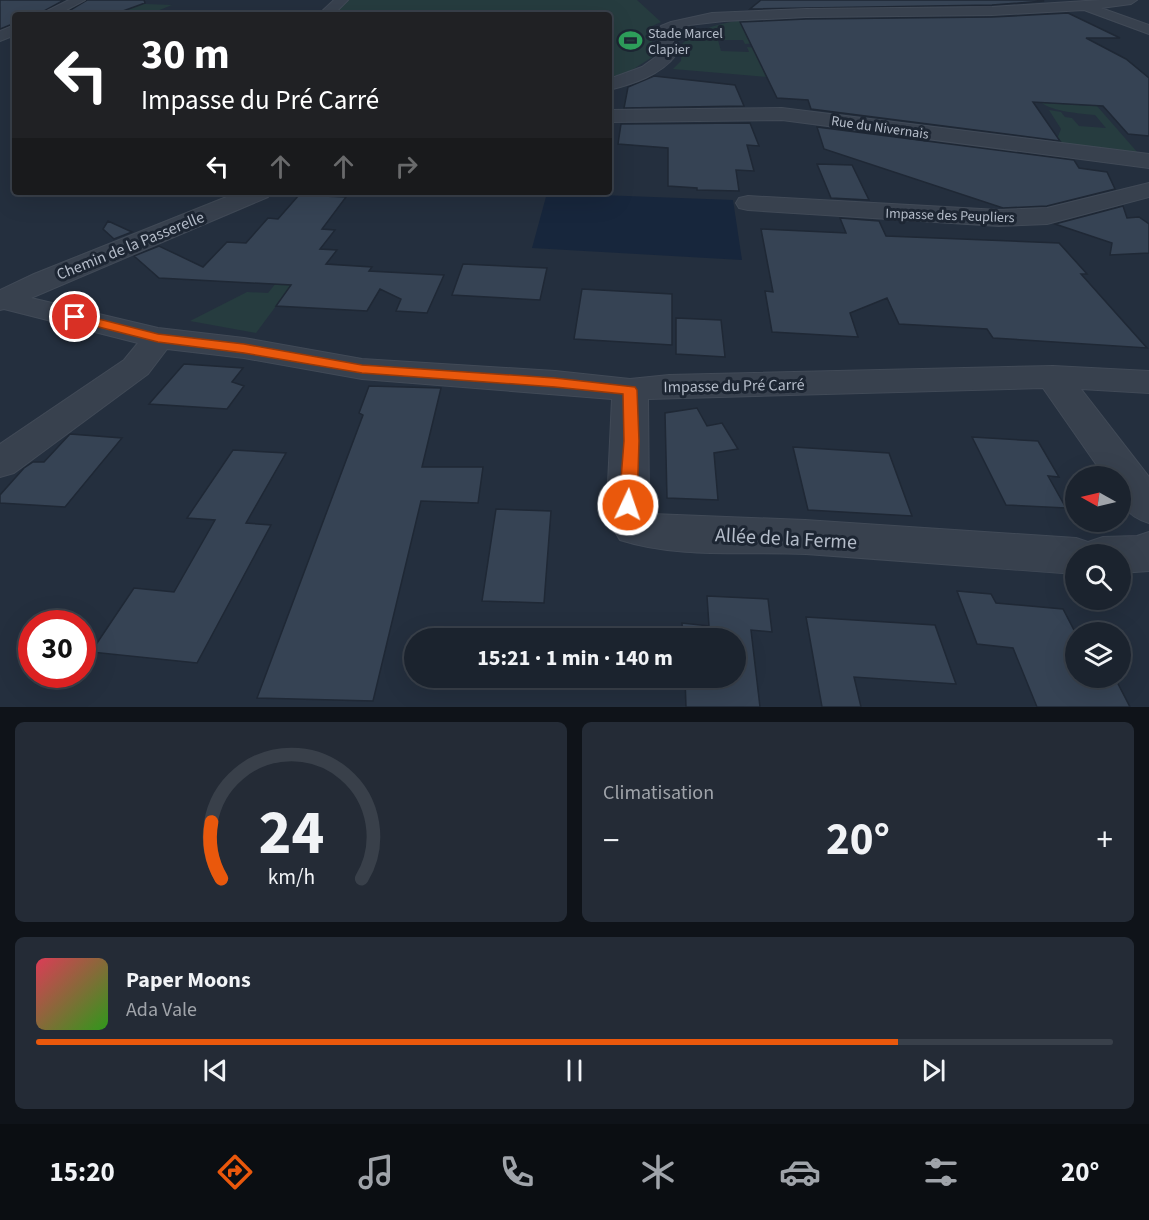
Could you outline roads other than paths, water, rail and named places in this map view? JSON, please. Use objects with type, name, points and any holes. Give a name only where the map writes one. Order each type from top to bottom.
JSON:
[{"type":"street","points":[[53,12],[79,0]]},
{"type":"street","points":[[328,12],[342,0]]},
{"type":"street","points":[[612,84],[647,71],[660,63],[668,56],[664,32],[686,21],[809,13],[989,11],[1086,6],[1131,0]]},
{"type":"street","points":[[1086,6],[1149,30]]},
{"type":"street","name":"Rue du Nivernais","points":[[612,116],[782,114],[1148,162]]},
{"type":"street","name":"Impasse des Peupliers","points":[[748,203],[999,218],[1047,216],[1149,190]]},
{"type":"street","name":"Chemin de la Passerelle","points":[[1,300],[44,280],[253,195]]},
{"type":"street","name":"Impasse du Pré Carré","points":[[1,300],[158,338],[244,348],[362,369],[555,382],[630,390],[669,386],[1053,377],[1149,382]]},
{"type":"street","points":[[0,463],[136,367],[158,338]]},
{"type":"street","points":[[1053,377],[1149,507]]},
{"type":"street","name":"Allée de la Ferme","points":[[630,390],[632,441],[628,505],[635,528],[661,532],[813,538],[1065,555]]},
{"type":"street","points":[[1131,554],[1146,554],[1149,550]]},
{"type":"water","points":[[546,195],[733,200],[742,260],[532,248]]},
{"type":"place","name":"Stade Marcel Clapier","points":[[630,41]]}]
